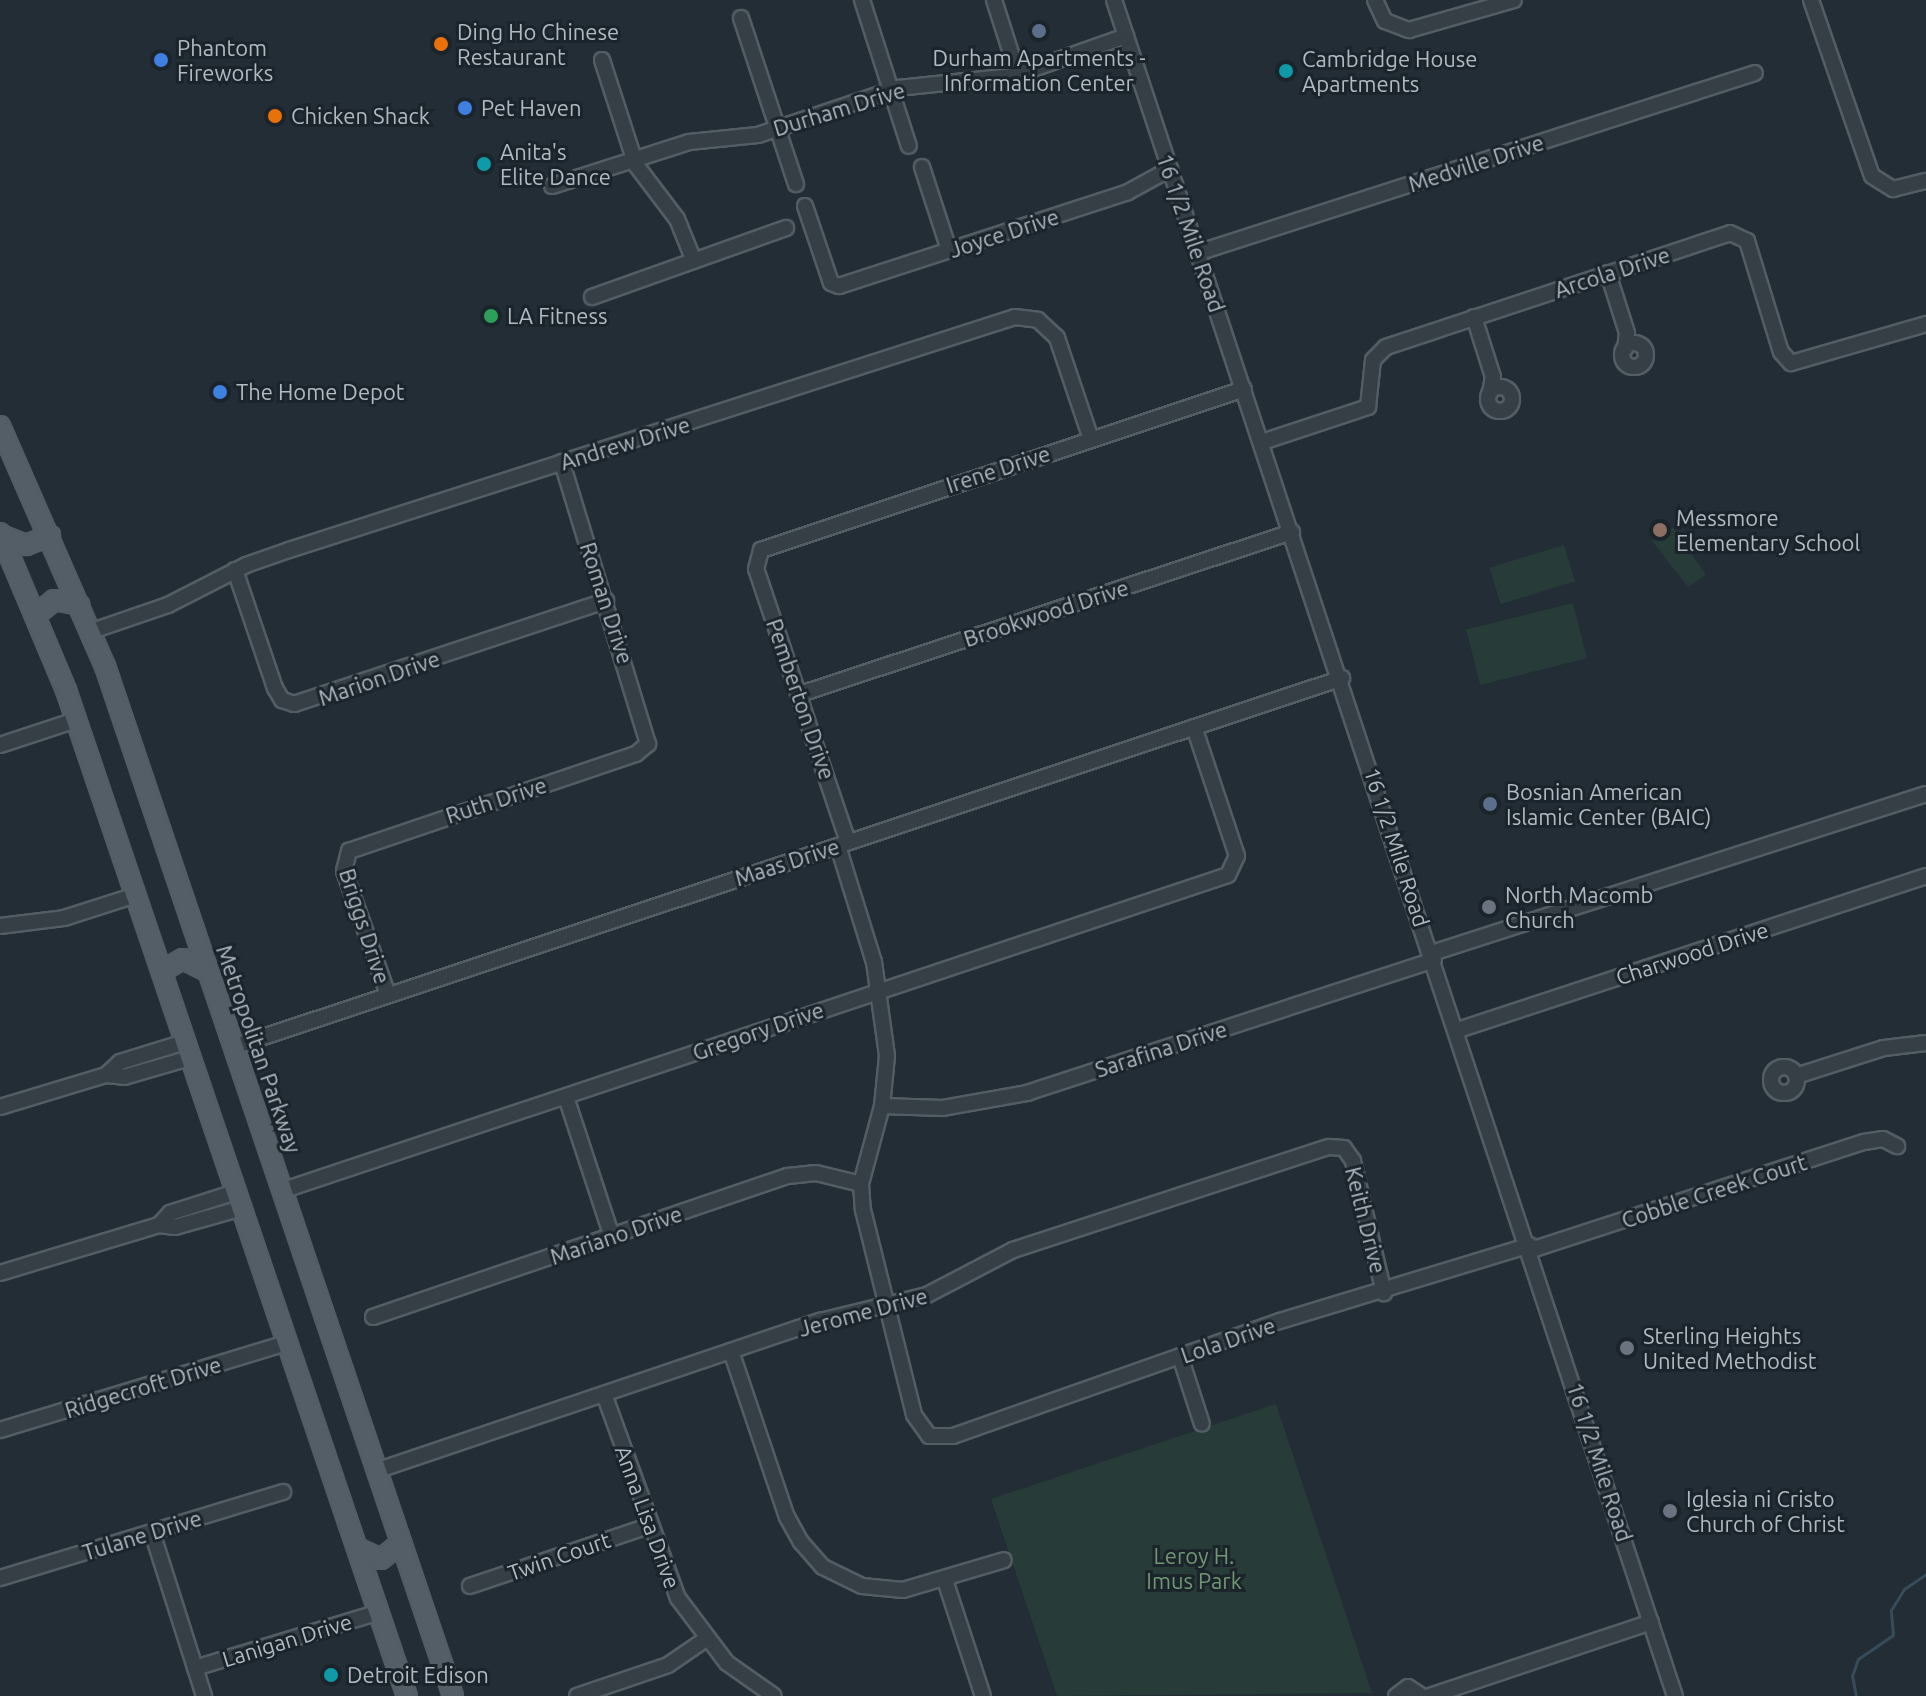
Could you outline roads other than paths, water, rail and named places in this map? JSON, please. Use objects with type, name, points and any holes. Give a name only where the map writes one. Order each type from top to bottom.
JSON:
[{"type":"main road","name":"Metropolitan Parkway","points":[[0,426],[92,631],[453,1696]]},
{"type":"main road","points":[[0,534],[26,545],[50,536]]},
{"type":"main road","points":[[0,534],[37,614],[76,720],[407,1696]]},
{"type":"main road","points":[[37,614],[54,600],[80,605]]},
{"type":"main road","points":[[162,971],[183,959],[207,971]]},
{"type":"main road","points":[[357,1548],[381,1559],[401,1543]]},
{"type":"street","points":[[862,0],[909,146]]},
{"type":"street","points":[[994,0],[1018,75]]},
{"type":"street","name":"16 1/2 Mile Road","points":[[1114,0],[1342,678],[1675,1696]]},
{"type":"street","points":[[1375,0],[1392,26],[1418,29],[1514,0]]},
{"type":"street","points":[[1811,0],[1867,168],[1879,183],[1893,189],[1926,181]]},
{"type":"street","points":[[741,18],[796,184]]},
{"type":"street","name":"Durham Drive","points":[[552,186],[689,142],[738,139],[891,91],[1018,75],[1126,36]]},
{"type":"street","points":[[602,60],[634,160],[677,219],[694,261]]},
{"type":"street","name":"Medville Drive","points":[[1197,253],[1755,73]]},
{"type":"street","points":[[922,167],[949,250]]},
{"type":"street","name":"Joyce Drive","points":[[805,206],[834,286],[1128,192],[1170,169]]},
{"type":"street","points":[[592,297],[786,228]]},
{"type":"street","name":"Arcola Drive","points":[[1262,442],[1368,407],[1373,396],[1371,366],[1378,351],[1735,233],[1747,241],[1788,362],[1798,364],[1925,329]]},
{"type":"street","points":[[1608,273],[1631,347]]},
{"type":"street","name":"Andrew Drive","points":[[92,631],[178,601],[235,570],[1022,316],[1047,326],[1057,338],[1091,439]]},
{"type":"street","points":[[1474,317],[1496,386]]},
{"type":"street","name":"Irene Drive","points":[[756,556],[770,544],[1244,389]]},
{"type":"street","name":"Roman Drive","points":[[562,462],[648,744]]},
{"type":"street","name":"Brookwood Drive","points":[[800,694],[1292,532]]},
{"type":"street","name":"Pemberton Drive","points":[[756,556],[756,569],[800,694],[843,844],[880,991],[887,1056],[882,1106],[861,1184],[886,1304],[914,1415],[929,1436]]},
{"type":"street","name":"Marion Drive","points":[[235,570],[275,688],[282,700],[294,704],[606,601]]},
{"type":"street","name":"Maas Drive","points":[[233,1047],[1342,678]]},
{"type":"street","points":[[0,745],[76,720]]},
{"type":"street","name":"Gregory Drive","points":[[281,1191],[1234,870],[1234,845],[1194,727]]},
{"type":"street","name":"Ruth Drive","points":[[344,857],[363,844],[636,754],[648,744]]},
{"type":"street","name":"Sarafina Drive","points":[[882,1106],[943,1108],[1027,1093],[1926,794]]},
{"type":"street","name":"Briggs Drive","points":[[344,857],[344,871],[388,995]]},
{"type":"street","name":"Charwood Drive","points":[[1458,1030],[1926,876]]},
{"type":"street","points":[[0,926],[64,918],[136,895]]},
{"type":"street","points":[[1796,1076],[1884,1048],[1926,1043]]},
{"type":"street","points":[[0,1107],[106,1075],[120,1062],[188,1050]]},
{"type":"street","points":[[566,1097],[612,1237]]},
{"type":"street","name":"Cobble Creek Court","points":[[1530,1248],[1864,1142],[1883,1139],[1897,1146]]},
{"type":"street","name":"Jerome Drive","points":[[376,1471],[731,1351],[936,1292],[1013,1250],[1329,1147],[1344,1148]]},
{"type":"street","name":"Keith Drive","points":[[1344,1148],[1365,1201],[1384,1293]]},
{"type":"street","name":"Mariano Drive","points":[[373,1317],[788,1176],[816,1173],[861,1184]]},
{"type":"street","points":[[0,1273],[159,1225],[170,1213],[239,1200]]},
{"type":"street","name":"Lola Drive","points":[[929,1436],[953,1436],[1180,1356],[1530,1248]]},
{"type":"street","name":"Ridgecroft Drive","points":[[0,1430],[287,1343]]},
{"type":"street","points":[[731,1351],[787,1517],[810,1553],[840,1577],[874,1589],[903,1590],[1004,1560]]},
{"type":"street","points":[[1180,1356],[1202,1424]]},
{"type":"street","name":"Anna Lisa Drive","points":[[604,1394],[671,1585],[706,1639],[727,1663],[774,1696]]},
{"type":"street","name":"Tulane Drive","points":[[0,1578],[283,1492]]},
{"type":"street","name":"Twin Court","points":[[470,1586],[648,1526]]},
{"type":"street","points":[[152,1532],[204,1696]]},
{"type":"street","points":[[945,1580],[983,1696]]},
{"type":"street","name":"Lanigan Drive","points":[[195,1668],[379,1612]]},
{"type":"street","points":[[1396,1696],[1404,1688],[1426,1694],[1651,1622]]},
{"type":"street","points":[[577,1696],[668,1665],[706,1639]]},
{"type":"waterway","points":[[1856,1696],[1852,1676],[1858,1659],[1893,1635],[1891,1610],[1904,1589],[1926,1574]]},
{"type":"place","name":"Durham Apartments - Information Center","points":[[1039,31]]},
{"type":"place","name":"Ding Ho Chinese Restaurant","points":[[441,44]]},
{"type":"place","name":"Phantom Fireworks","points":[[161,60]]},
{"type":"place","name":"Cambridge House Apartments","points":[[1286,71]]},
{"type":"place","name":"Pet Haven","points":[[465,108]]},
{"type":"place","name":"Chicken Shack","points":[[275,116]]},
{"type":"place","name":"Anita's Elite Dance","points":[[484,164]]},
{"type":"place","name":"LA Fitness","points":[[491,316]]},
{"type":"place","name":"The Home Depot","points":[[220,392]]},
{"type":"place","name":"Messmore Elementary School","points":[[1660,530]]},
{"type":"place","name":"Bosnian American Islamic Center (BAIC)","points":[[1490,804]]},
{"type":"place","name":"North Macomb Church","points":[[1489,907]]},
{"type":"place","name":"Sterling Heights United Methodist","points":[[1627,1348]]},
{"type":"place","name":"Iglesia ni Cristo Church of Christ","points":[[1670,1511]]},
{"type":"place","name":"Detroit Edison","points":[[331,1675]]},
{"type":"park label","name":"Leroy H. Imus Park","points":[[1194,1568]]}]
